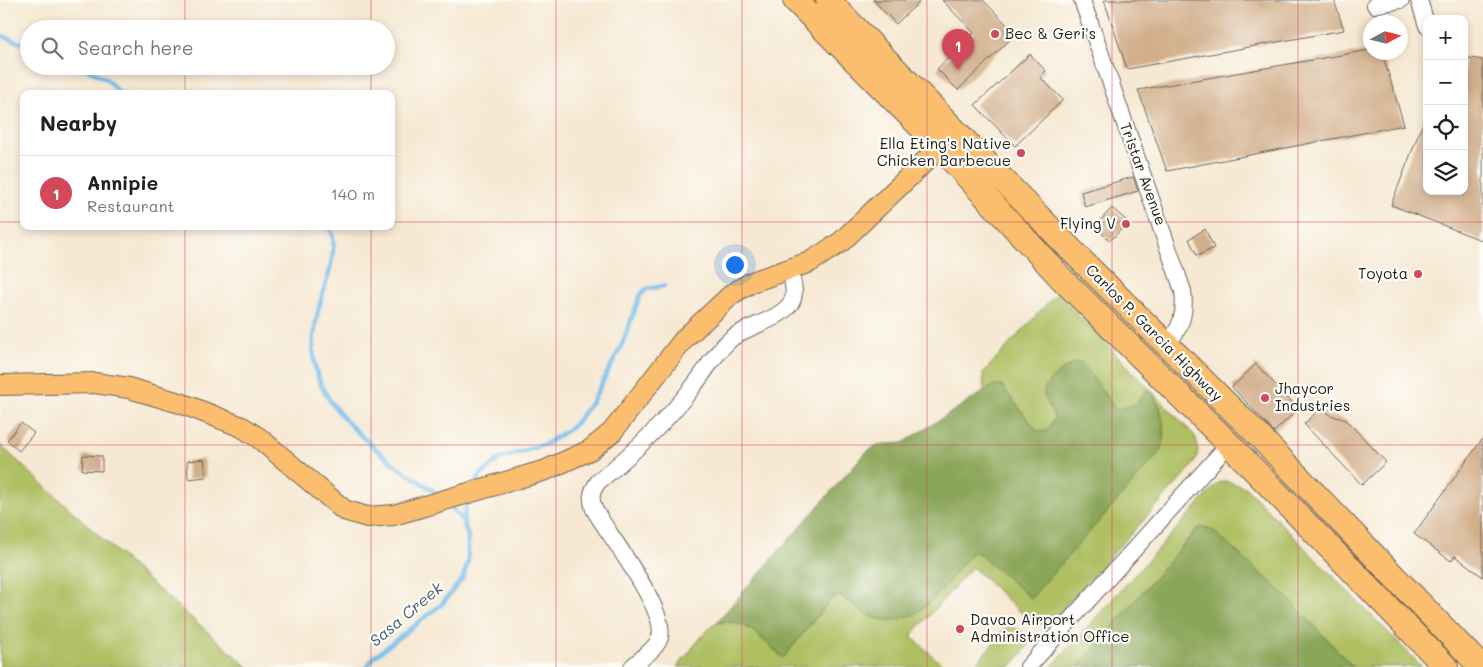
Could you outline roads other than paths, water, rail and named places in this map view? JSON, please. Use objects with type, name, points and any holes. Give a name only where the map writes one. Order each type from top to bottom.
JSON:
[{"type":"highway","name":"Carlos P. Garcia Highway","points":[[795,0],[883,73],[1082,261],[1226,406],[1259,436],[1481,667]]},
{"type":"highway","name":"Carlos P. Garcia Highway","points":[[828,0],[940,147],[1063,280],[1229,444],[1446,667]]},
{"type":"highway","points":[[1063,280],[1082,261]]},
{"type":"highway","points":[[1226,406],[1229,444],[1259,436]]},
{"type":"main road","points":[[0,384],[95,383],[129,388],[158,396],[219,418],[259,438],[323,494],[344,510],[355,515],[382,517],[424,507],[546,470],[577,458],[602,441],[634,405],[685,338],[732,294],[752,282],[790,270],[827,253],[841,242],[940,147]]},
{"type":"street","name":"Tristar Avenue","points":[[1082,0],[1183,291],[1184,318],[1180,327],[1166,346]]},
{"type":"street","points":[[1375,5],[1401,0]]},
{"type":"street","points":[[1419,0],[1424,15]]},
{"type":"street","points":[[632,667],[655,646],[660,637],[661,626],[648,594],[594,509],[591,500],[592,490],[598,482],[666,419],[693,388],[721,348],[737,335],[787,308],[792,300],[794,289],[790,270]]},
{"type":"street","points":[[1028,667],[1229,444]]},
{"type":"waterway","points":[[0,35],[20,43]]},
{"type":"waterway","points":[[98,75],[106,79],[117,90]]},
{"type":"waterway","points":[[331,230],[333,252],[314,336],[313,353],[321,384],[340,414],[372,446],[439,495]]},
{"type":"waterway","points":[[475,484],[481,475],[499,459],[546,444],[572,427],[592,402],[621,347],[640,296],[646,289],[664,286]]},
{"type":"waterway","points":[[463,521],[467,500]]},
{"type":"waterway","name":"Sasa Creek","points":[[367,667],[374,657],[442,604],[463,578],[468,561],[468,536],[463,521],[448,504]]},
{"type":"place","name":"Bec & Geri's","points":[[995,34]]},
{"type":"place","name":"Annipie","points":[[958,70]]},
{"type":"place","name":"Ella Eting's Native Chicken Barbecue","points":[[1021,153]]},
{"type":"place","name":"Flying V","points":[[1126,224]]},
{"type":"place","name":"Toyota","points":[[1418,274]]},
{"type":"place","name":"Jhaycor Industries","points":[[1265,398]]},
{"type":"place","name":"Davao Airport Administration Office","points":[[960,629]]}]
